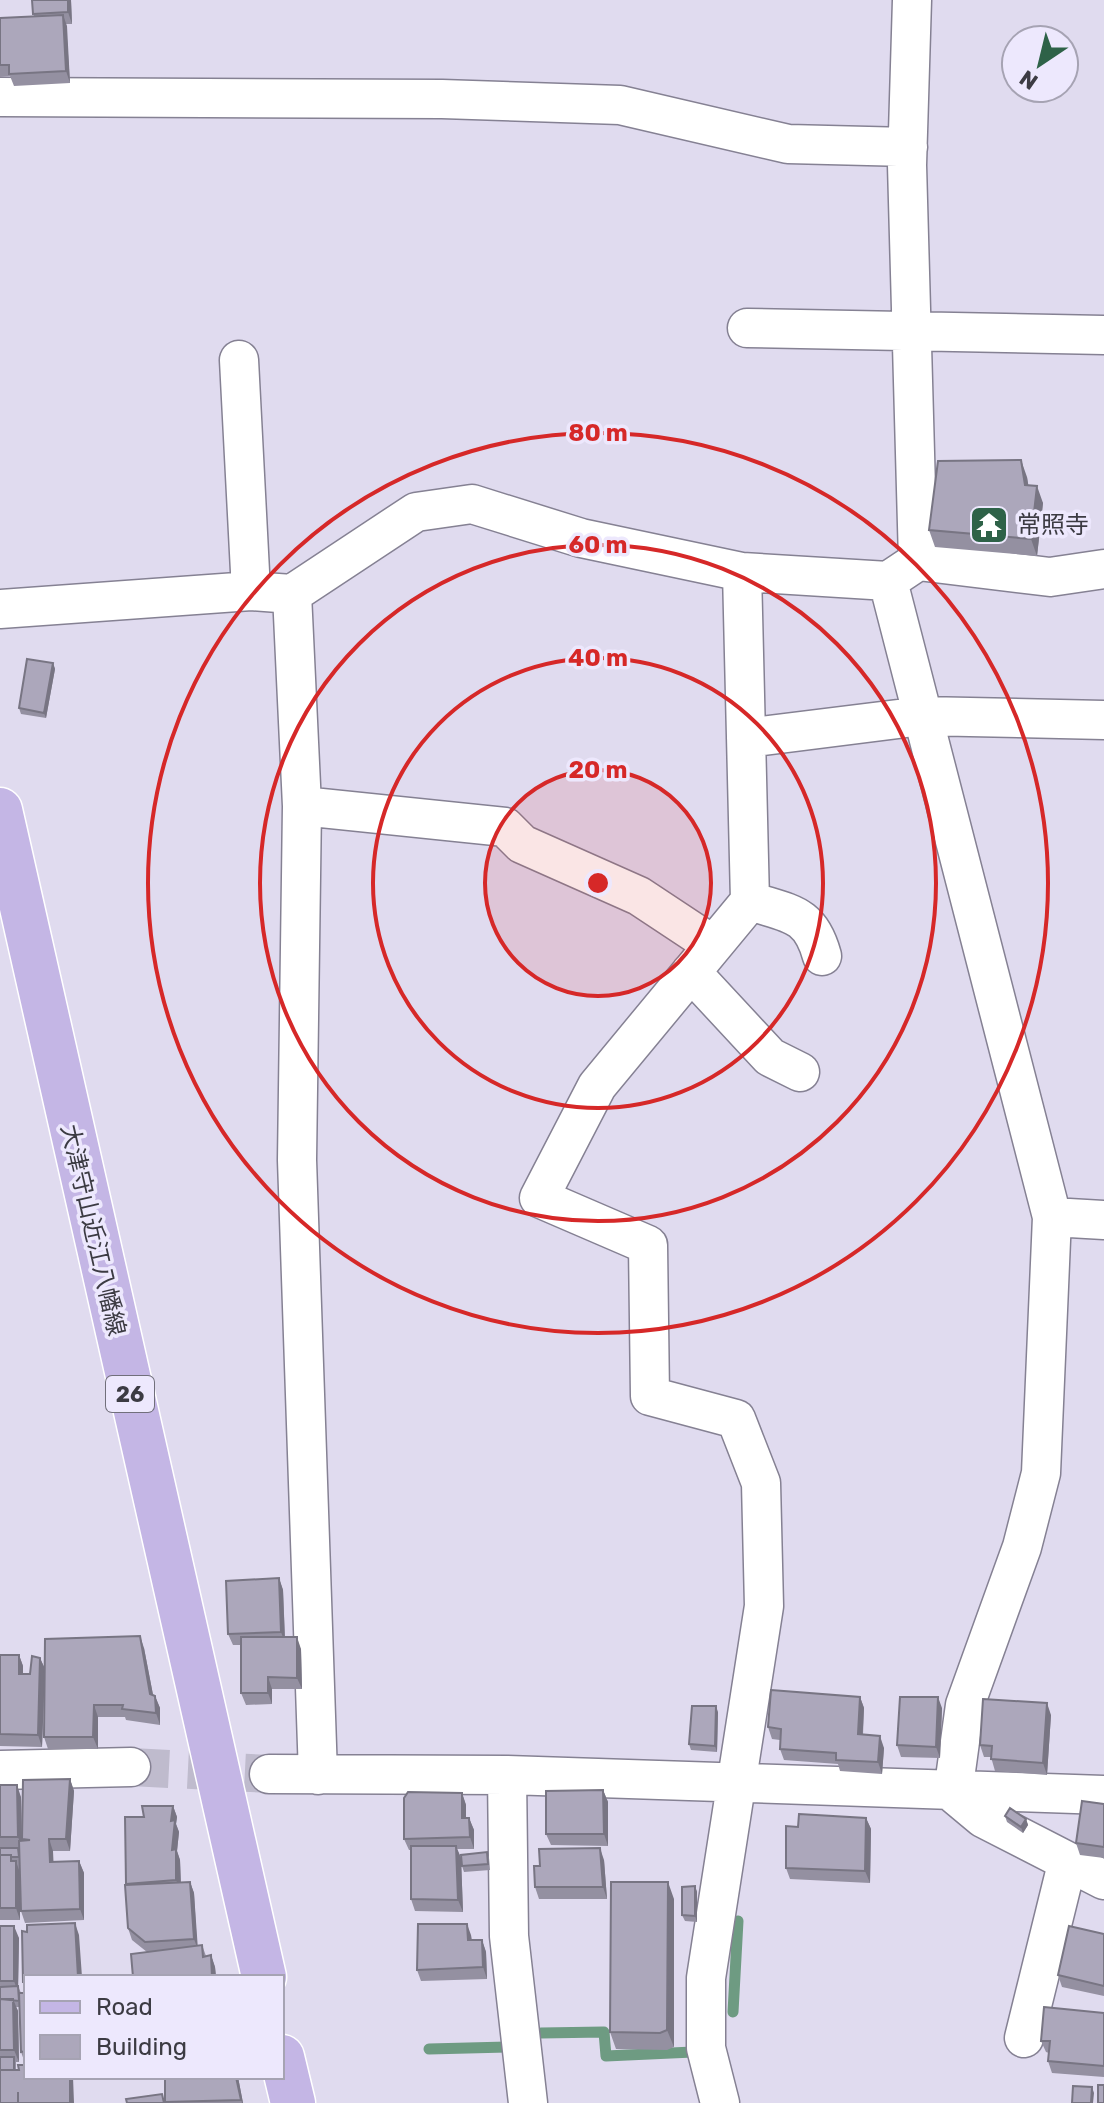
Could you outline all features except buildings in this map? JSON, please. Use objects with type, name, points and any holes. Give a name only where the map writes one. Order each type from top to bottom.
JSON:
[{"type":"main road","name":"大津守山近江八幡線","points":[[0,810],[264,1975]]},
{"type":"main road","points":[[284,2065],[293,2103]]},
{"type":"street","points":[[912,0],[908,147],[912,334],[903,571],[922,716],[1052,1217],[1041,1473],[1022,1547],[965,1705],[953,1793]]},
{"type":"street","points":[[0,97],[442,99],[620,105],[788,144],[908,147]]},
{"type":"street","points":[[747,328],[912,334],[1104,335]]},
{"type":"street","points":[[239,360],[251,591]]},
{"type":"street","points":[[0,609],[251,591],[292,594],[416,512],[472,504],[581,538],[742,572],[903,571],[1050,577],[1104,569]]},
{"type":"street","points":[[720,2103],[706,2048],[706,1978],[764,1606],[761,1483],[736,1419],[650,1396],[648,1245],[539,1198],[597,1086],[750,901],[742,572]]},
{"type":"street","points":[[292,594],[302,806],[297,1160],[318,1775]]},
{"type":"street","points":[[746,738],[922,716],[1104,720]]},
{"type":"street","points":[[302,806],[505,827],[522,844],[639,896],[702,958],[770,1057],[800,1072]]},
{"type":"street","points":[[750,901],[805,919],[816,934],[822,956]]},
{"type":"street","points":[[1052,1217],[1104,1220]]},
{"type":"street","points":[[0,1770],[131,1767]]},
{"type":"street","points":[[269,1774],[507,1775],[953,1793],[1104,1795]]},
{"type":"street","points":[[507,1775],[509,1936],[528,2103]]},
{"type":"street","points":[[953,1793],[983,1818],[1067,1864],[1104,1880]]},
{"type":"street","points":[[1024,2038],[1067,1864]]},
{"type":"waterway","points":[[733,2012],[738,1921]]},
{"type":"waterway","points":[[541,2033],[604,2032],[606,2056],[693,2052]]},
{"type":"waterway","points":[[429,2049],[507,2047]]},
{"type":"tunnel","points":[[131,1767],[269,1774]]},
{"type":"place","name":"常照寺","points":[[989,525]]}]
